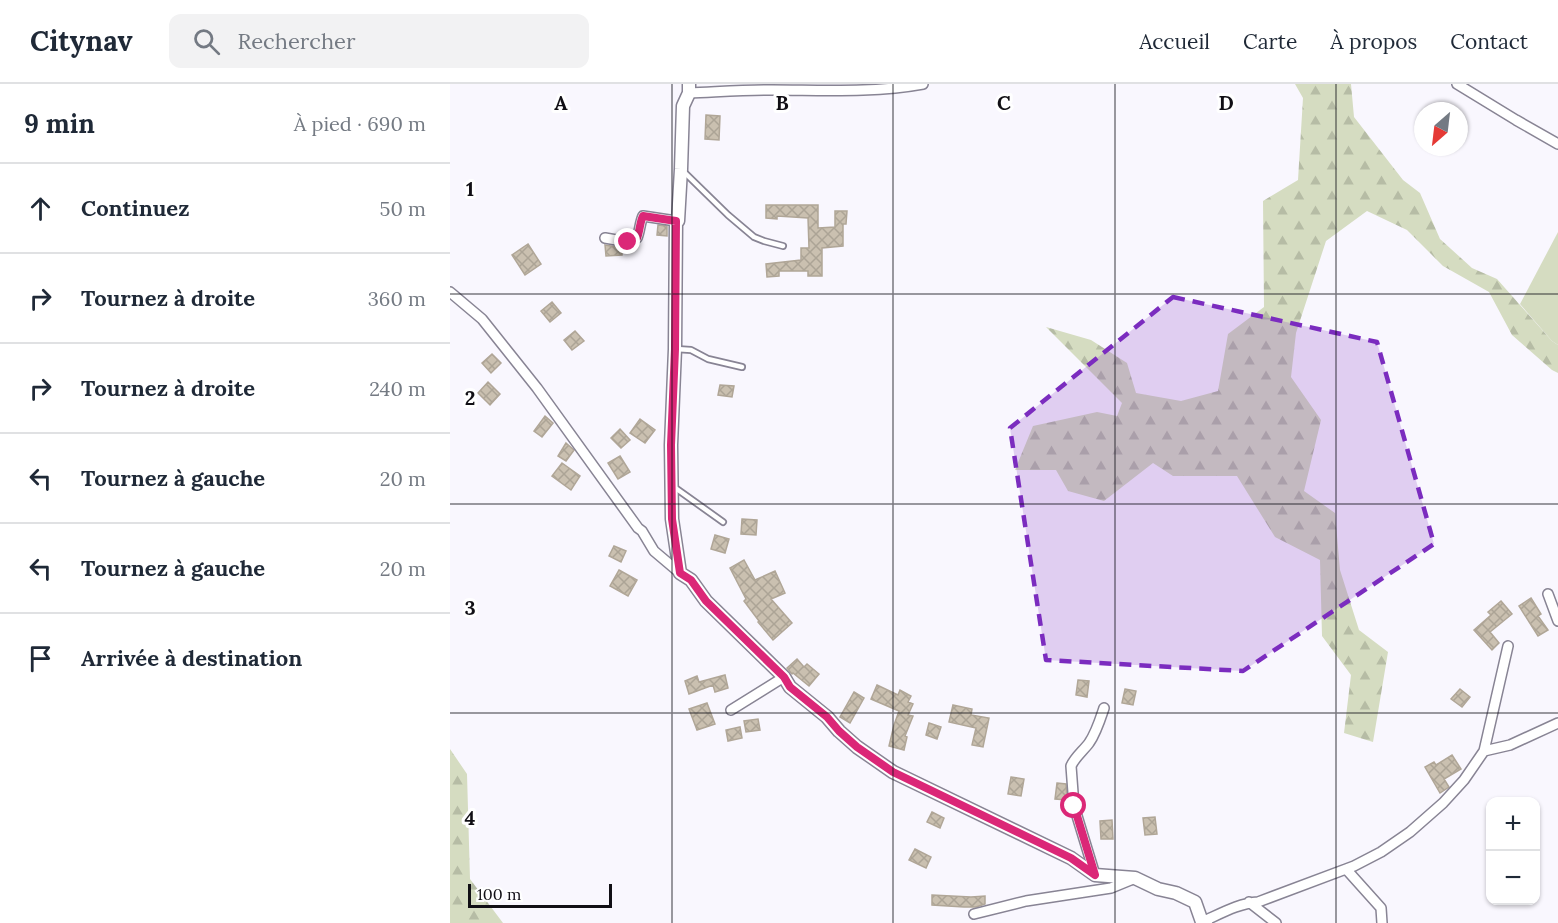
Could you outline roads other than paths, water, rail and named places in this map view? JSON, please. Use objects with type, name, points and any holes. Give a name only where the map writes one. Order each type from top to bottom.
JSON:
[{"type":"street","points":[[680,573],[672,519],[671,445],[675,349],[676,221],[678,221],[683,106],[689,89],[846,90],[923,84]]},
{"type":"street","points":[[1457,84],[1558,144]]},
{"type":"street","points":[[605,238],[628,242],[637,238],[641,228],[640,220],[643,216],[676,221]]},
{"type":"street","points":[[450,292],[482,319],[537,388],[642,531],[654,551],[691,580],[706,601],[784,677],[790,687],[827,717],[857,747],[885,766],[1071,858],[1095,875],[1135,878],[1195,902],[1204,922],[1249,902],[1258,902],[1346,869],[1381,852],[1410,832],[1443,803],[1464,780],[1484,751],[1508,646]]},
{"type":"street","points":[[1548,594],[1558,621]]},
{"type":"street","points":[[731,710],[784,677]]},
{"type":"street","points":[[1095,875],[1074,806],[1071,766],[1089,744],[1104,708]]},
{"type":"street","points":[[1484,751],[1510,745],[1558,723]]},
{"type":"street","points":[[1346,869],[1381,908],[1382,923]]},
{"type":"street","points":[[974,914],[1026,902],[1111,888],[1135,878]]},
{"type":"street","points":[[1249,902],[1276,923]]},
{"type":"lane","points":[[681,169],[754,237],[783,246]]},
{"type":"lane","points":[[675,349],[691,350],[708,359],[742,367]]},
{"type":"lane","points":[[672,486],[723,522]]}]
